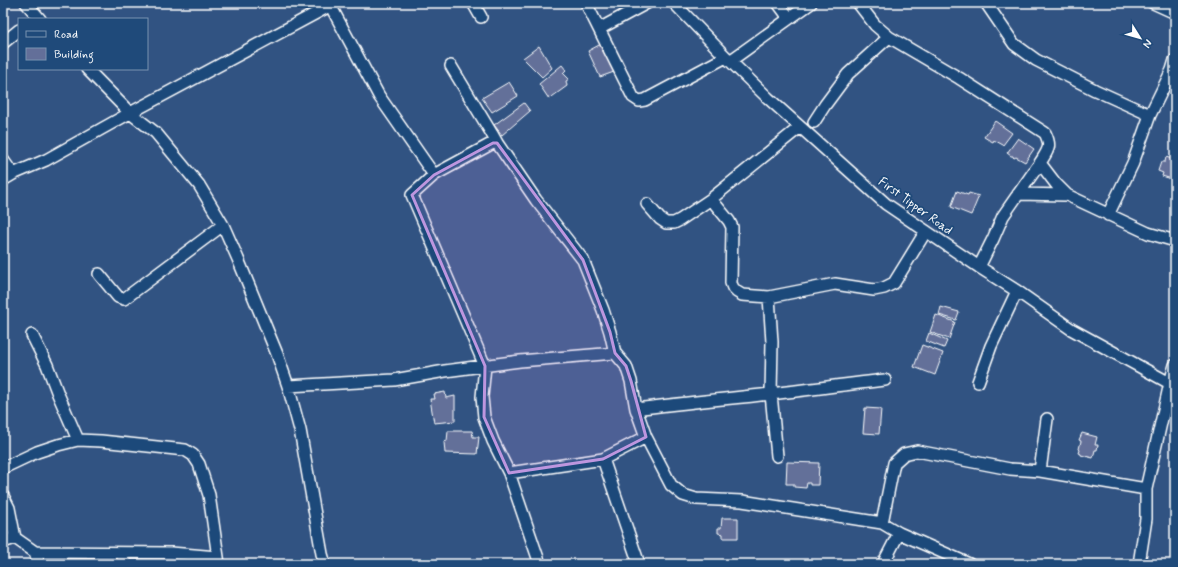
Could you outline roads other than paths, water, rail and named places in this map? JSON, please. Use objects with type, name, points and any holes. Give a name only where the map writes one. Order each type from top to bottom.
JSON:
[{"type":"street","points":[[26,3],[36,18]]},
{"type":"street","points":[[473,3],[481,17]]},
{"type":"street","points":[[586,3],[633,97],[639,101],[645,100],[728,59],[811,3]]},
{"type":"street","points":[[599,29],[647,3]]},
{"type":"street","name":"First Tipper Road","points":[[674,3],[728,59],[800,127],[886,204],[1017,291],[1071,329],[1172,384]]},
{"type":"street","points":[[778,3],[789,18]]},
{"type":"street","points":[[858,3],[875,25],[889,38],[958,78],[1045,132],[1049,141],[1049,149],[1003,216],[979,267]]},
{"type":"street","points":[[986,3],[1014,44],[1036,60],[1095,90],[1150,115]]},
{"type":"street","points":[[1153,3],[1175,13]]},
{"type":"street","points":[[3,180],[46,160],[331,4],[379,96],[434,175]]},
{"type":"street","points":[[3,43],[18,31]]},
{"type":"street","points":[[814,122],[848,74],[889,38]]},
{"type":"street","points":[[1108,215],[1133,163],[1150,115],[1172,70],[1175,60]]},
{"type":"street","points":[[451,66],[497,143],[536,200],[583,260],[603,310],[615,353],[626,366],[628,371],[636,409],[646,437],[671,485],[683,495],[696,499],[742,500],[882,523],[899,534],[968,564]]},
{"type":"street","points":[[88,70],[130,113],[156,133],[199,185],[223,225],[277,354],[288,386],[300,430],[325,564]]},
{"type":"street","points":[[647,204],[660,219],[666,223],[674,223],[711,199],[800,127]]},
{"type":"street","points":[[497,143],[493,142],[434,175],[412,195],[484,366],[482,397],[484,417],[493,441],[509,473],[540,564]]},
{"type":"street","points":[[3,160],[14,174]]},
{"type":"street","points":[[1040,163],[1056,184],[1067,194],[1148,233],[1175,241]]},
{"type":"street","points":[[1018,194],[1067,194]]},
{"type":"street","points":[[711,199],[732,227],[731,283],[733,288],[742,295],[769,297],[835,284],[874,290],[884,288],[894,283],[926,231]]},
{"type":"street","points":[[99,274],[118,297],[124,299],[223,225]]},
{"type":"street","points":[[978,382],[991,346],[1017,291]]},
{"type":"street","points":[[769,297],[772,342],[771,394],[777,456]]},
{"type":"street","points":[[32,335],[47,365],[78,440]]},
{"type":"street","points":[[288,386],[394,380],[445,371],[520,361],[615,353]]},
{"type":"street","points":[[1139,564],[1146,519],[1146,489],[1172,384],[1175,365]]},
{"type":"street","points":[[636,409],[677,403],[690,403],[885,380]]},
{"type":"street","points":[[1040,471],[1047,419]]},
{"type":"street","points":[[509,473],[603,459],[646,437]]},
{"type":"street","points":[[3,468],[37,452],[78,440],[185,450],[193,455],[199,464],[209,494],[218,561],[171,553],[35,552],[15,538],[9,508],[3,496]]},
{"type":"street","points":[[882,523],[894,463],[904,454],[917,451],[1010,469],[1040,471],[1146,489]]},
{"type":"street","points":[[603,459],[638,564]]},
{"type":"street","points":[[883,564],[899,534]]},
{"type":"street","points":[[3,542],[15,538]]},
{"type":"street","points":[[35,552],[39,564]]},
{"type":"street","points":[[122,553],[125,564]]}]
